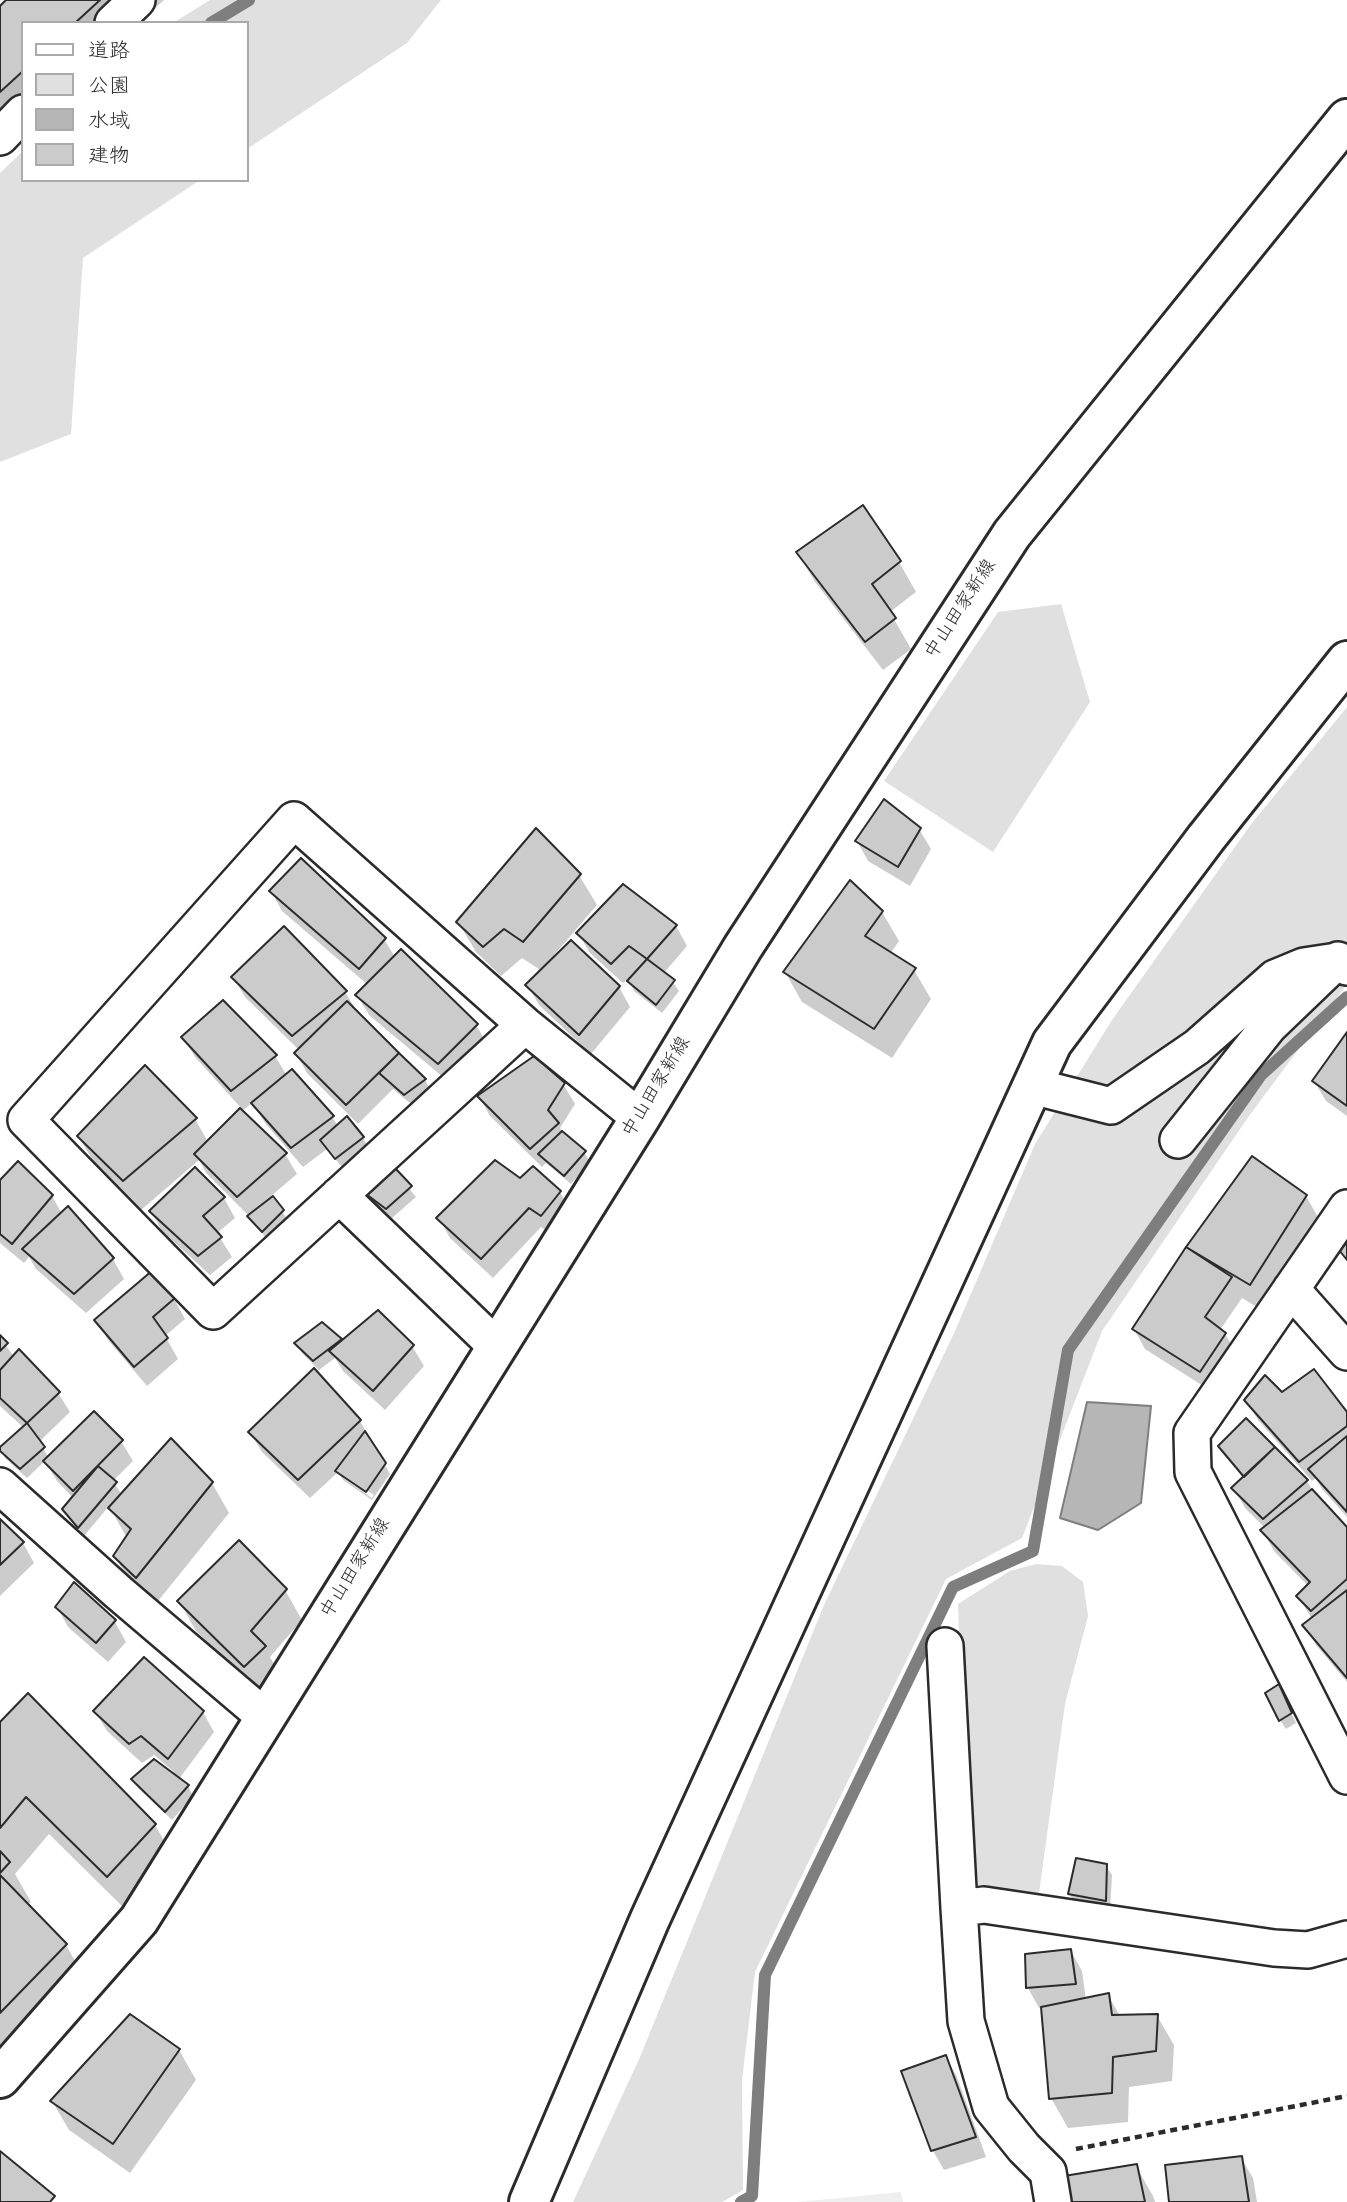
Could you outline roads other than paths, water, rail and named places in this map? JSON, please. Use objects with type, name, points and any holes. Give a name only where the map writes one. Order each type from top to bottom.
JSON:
[{"type":"main road","name":"中山田家新線","points":[[0,2078],[139,1920],[640,1118],[743,947],[1012,534],[1347,119]]},
{"type":"main road","points":[[529,2202],[650,1919],[1052,1043],[1206,838],[1347,661]]},
{"type":"street","points":[[115,21],[137,0]]},
{"type":"street","points":[[0,137],[21,115]]},
{"type":"street","points":[[525,1025],[213,1311],[26,1120],[294,820],[525,1025],[640,1118]]},
{"type":"street","points":[[1032,1086],[1111,1106],[1197,1047],[1275,978],[1304,966],[1344,958]]},
{"type":"street","points":[[1178,1140],[1269,1026],[1344,958]]},
{"type":"street","points":[[340,1195],[496,1346]]},
{"type":"street","points":[[1347,1208],[1192,1433],[1193,1472],[1338,1734],[1347,1776]]},
{"type":"street","points":[[1291,1289],[1347,1352]]},
{"type":"street","points":[[0,1486],[118,1592],[265,1717]]},
{"type":"street","points":[[945,1646],[966,2021],[991,2107],[1048,2172],[1053,2202]]},
{"type":"street","points":[[959,1908],[984,1905],[1274,1948],[1308,1950],[1347,1939]]},
{"type":"water","points":[[1087,1402],[1151,1406],[1141,1503],[1098,1530],[1060,1518]]},
{"type":"waterway","points":[[214,21],[249,0]]},
{"type":"waterway","points":[[741,2202],[752,2196],[765,1975],[953,1587],[1033,1551],[1068,1350],[1261,1075],[1347,997]]}]
